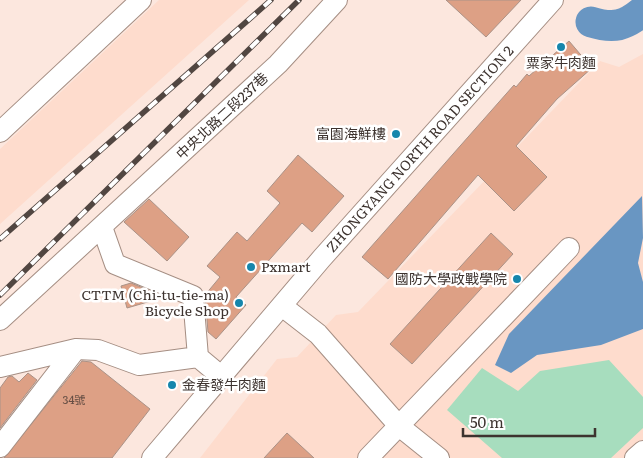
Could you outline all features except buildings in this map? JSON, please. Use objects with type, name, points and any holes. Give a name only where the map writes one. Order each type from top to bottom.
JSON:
[{"type":"street","points":[[0,132],[141,0]]},
{"type":"street","name":"中央北路二段237巷","points":[[0,320],[278,64],[337,0]]},
{"type":"street","name":"ZHONGYANG NORTH ROAD SECTION 2","points":[[152,458],[322,258],[550,2]]},
{"type":"street","points":[[102,227],[115,264],[193,296],[198,357],[222,377]]},
{"type":"street","points":[[368,458],[569,248]]},
{"type":"street","points":[[282,306],[318,334],[399,426],[439,458]]},
{"type":"street","points":[[0,367],[76,349],[98,350],[139,365],[198,357]]},
{"type":"street","points":[[0,447],[76,349]]},
{"type":"shaded area","points":[[159,0],[249,0],[0,224],[0,149]]},
{"type":"shaded area","name":"國防大學政戰學院","points":[[643,54],[643,458],[200,458],[277,359],[297,357],[336,315],[358,312],[600,61],[619,67]]},
{"type":"green space","points":[[609,360],[643,397],[643,428],[611,458],[502,458],[447,410],[482,368],[518,391],[540,371]]},
{"type":"water","points":[[642,196],[643,238],[638,263],[643,282],[643,329],[601,345],[537,355],[511,373],[495,365],[509,334]]},
{"type":"waterway","points":[[591,22],[613,26],[619,25],[631,20],[643,11]]},
{"type":"railway","points":[[0,239],[271,0]]},
{"type":"railway","points":[[0,295],[299,0]]},
{"type":"place","name":"粟家牛肉麵","points":[[561,47]]},
{"type":"place","name":"富園海鮮樓","points":[[396,134]]},
{"type":"place","name":"Pxmart","points":[[251,267]]},
{"type":"place","name":"國防大學政戰學院","points":[[517,279]]},
{"type":"place","name":"CTTM (Chi-tu-tie-ma) Bicycle Shop","points":[[239,303]]},
{"type":"place","name":"金春發牛肉麵","points":[[172,385]]}]
